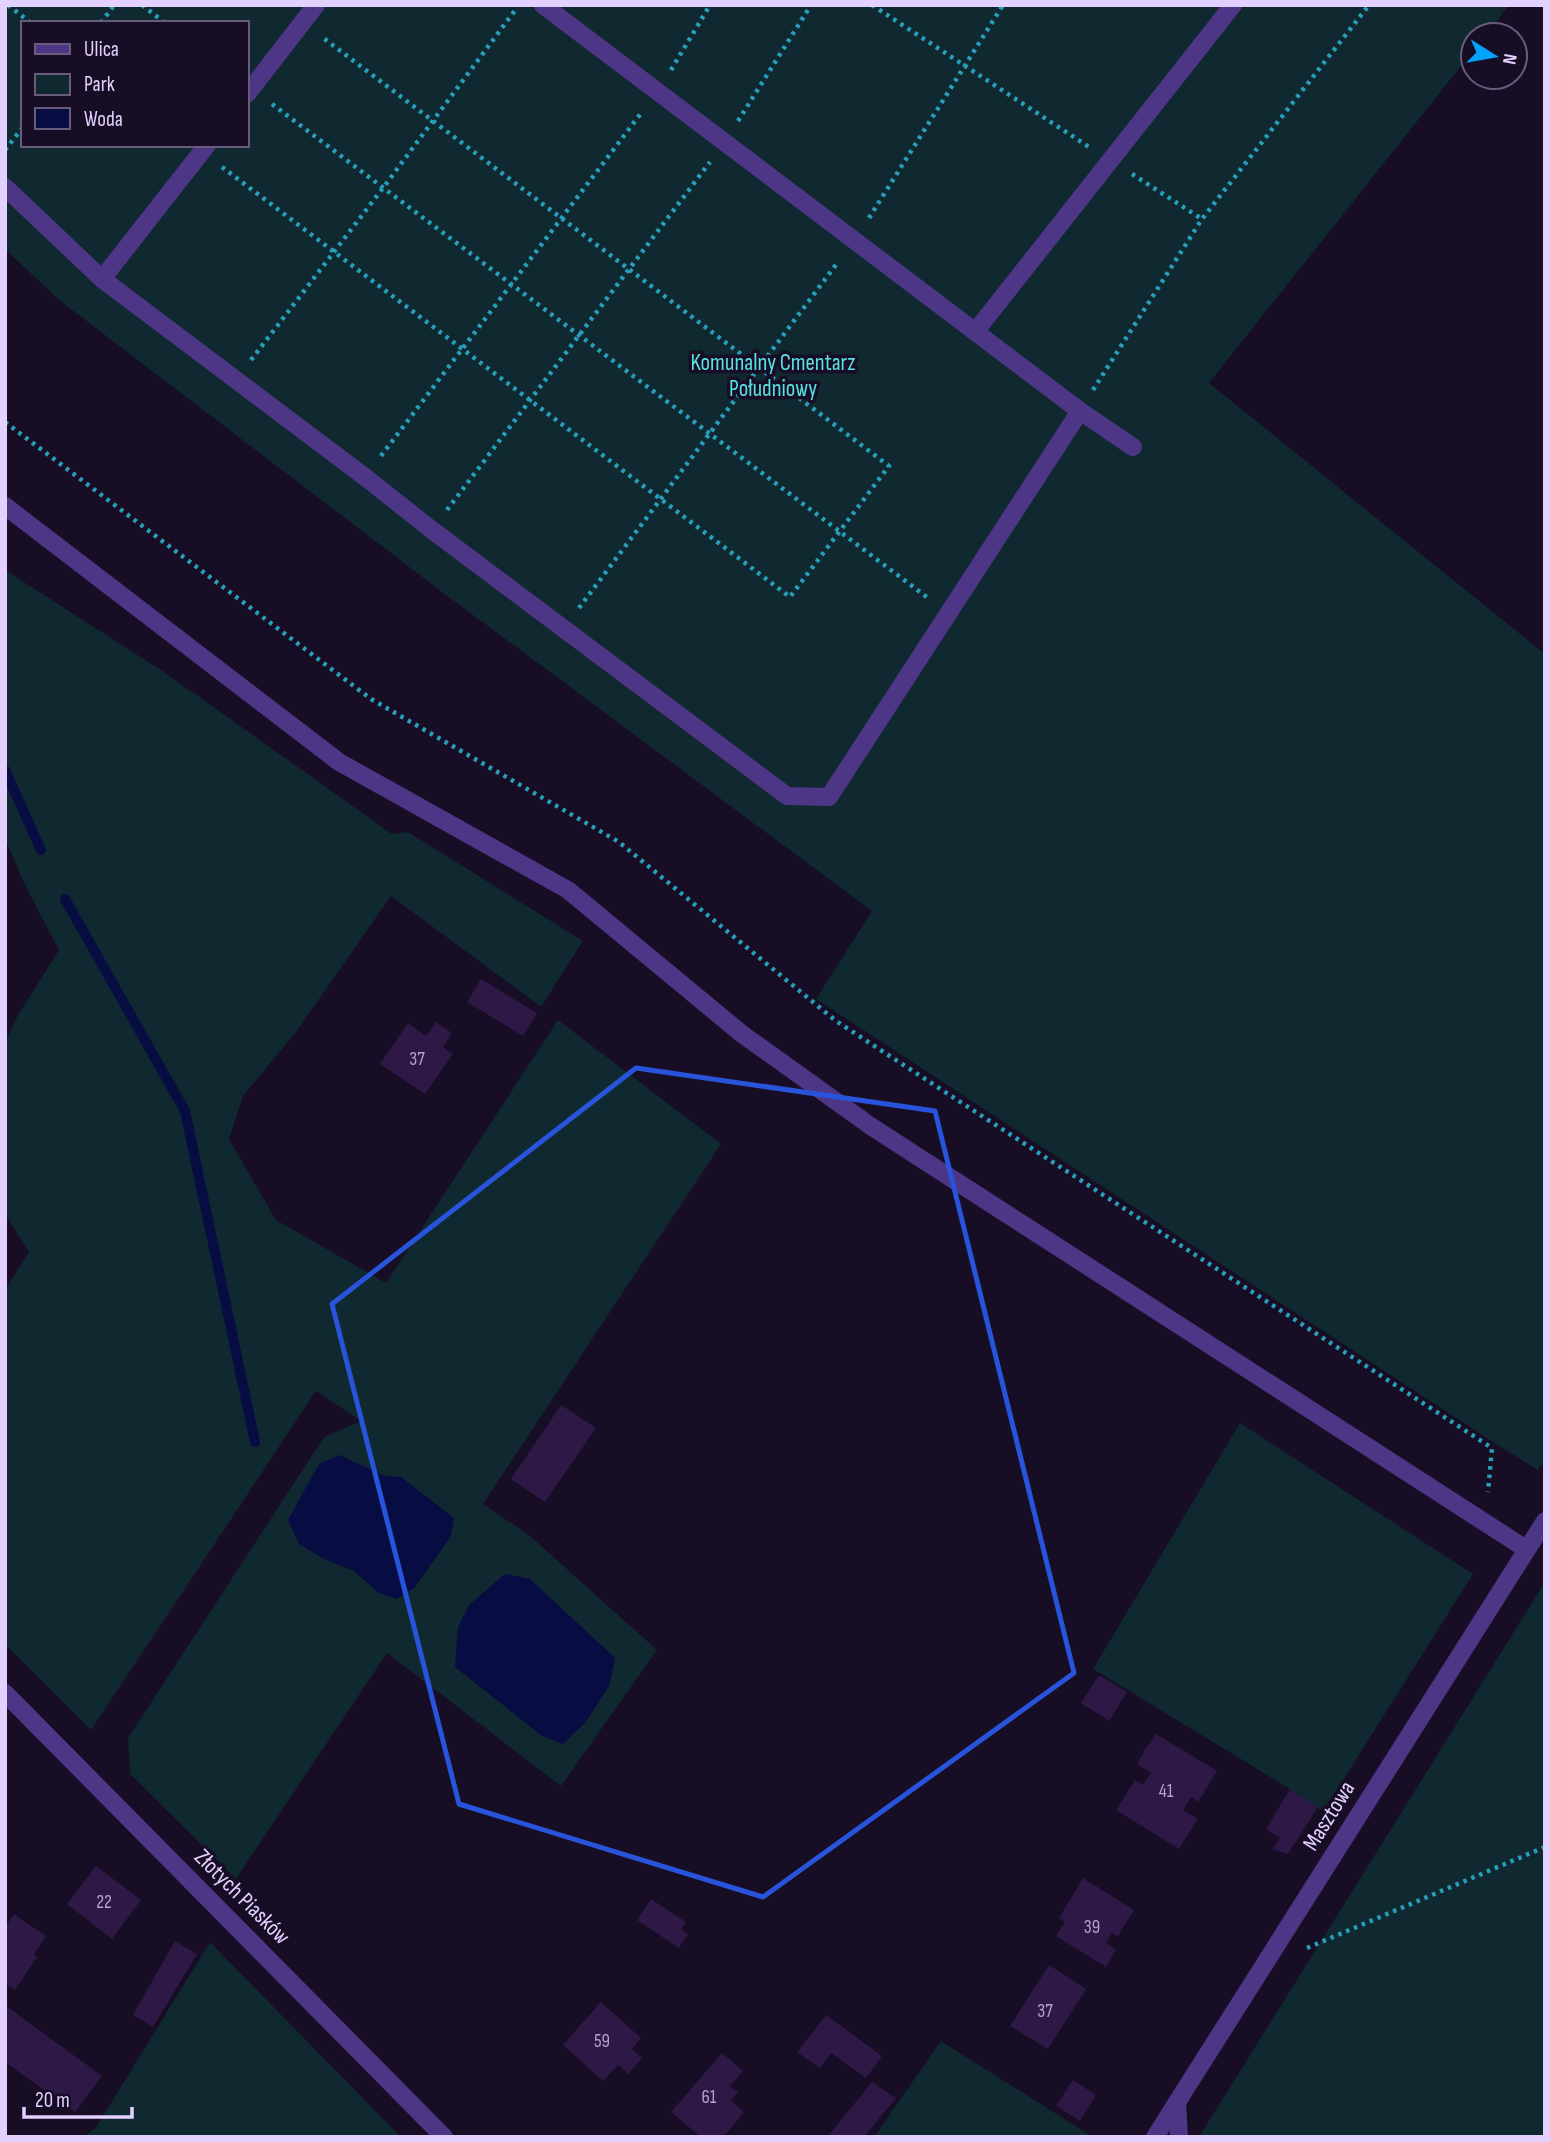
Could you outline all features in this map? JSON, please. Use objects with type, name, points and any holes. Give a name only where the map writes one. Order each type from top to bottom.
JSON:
[{"type":"street","points":[[249,92],[316,5]]},
{"type":"street","points":[[543,5],[1080,411],[1133,447]]},
{"type":"street","points":[[975,332],[1233,5]]},
{"type":"street","points":[[102,279],[204,149]]},
{"type":"street","points":[[5,187],[102,279],[787,796],[829,797],[1080,411]]},
{"type":"street","points":[[5,506],[339,762],[568,890],[741,1034],[872,1127],[1527,1549]]},
{"type":"street","name":"Masztowa","points":[[1155,2137],[1545,1521]]},
{"type":"street","name":"Złotych Piasków","points":[[5,1693],[444,2137]]},
{"type":"street","points":[[1177,2102],[1179,2137]]},
{"type":"path","points":[[8,5],[28,21]]},
{"type":"path","points":[[102,21],[114,5]]},
{"type":"path","points":[[142,5],[162,21]]},
{"type":"path","points":[[236,380],[519,5]]},
{"type":"path","points":[[365,477],[658,92],[710,5]]},
{"type":"path","points":[[432,530],[725,142],[811,5]]},
{"type":"path","points":[[872,5],[1202,219]]},
{"type":"path","points":[[564,627],[854,241],[1003,5]]},
{"type":"path","points":[[1080,411],[1202,219],[1369,5]]},
{"type":"path","points":[[204,149],[334,252],[790,597],[889,466],[303,23]]},
{"type":"path","points":[[249,92],[512,284],[948,613]]},
{"type":"path","points":[[5,150],[21,130]]},
{"type":"path","points":[[5,422],[371,698],[619,842],[836,1021],[1492,1448],[1489,1488],[1481,1520]]},
{"type":"path","points":[[1266,1962],[1302,1950],[1545,1847]]},
{"type":"highlighted area","points":[[636,1068],[935,1111],[1074,1673],[763,1897],[459,1804],[332,1304]]},
{"type":"green space","name":"Komunalny Cmentarz Południowy","points":[[5,5],[1509,5],[1497,21],[1459,21],[1459,69],[1209,383],[1545,654],[1545,1459],[1538,1470],[816,999],[872,911],[442,592],[59,300],[5,249]]},
{"type":"green space","points":[[5,570],[164,672],[392,834],[408,832],[583,941],[541,1007],[391,896],[296,1032],[243,1096],[229,1139],[276,1220],[386,1283],[558,1020],[721,1144],[483,1504],[529,1535],[657,1650],[561,1786],[387,1653],[236,1879],[130,1774],[128,1738],[324,1437],[361,1421],[316,1391],[91,1730],[5,1644],[5,1290],[29,1252],[5,1214],[5,1044],[17,1017],[59,950],[5,839]]},
{"type":"green space","points":[[1240,1423],[1473,1574],[1323,1812],[1290,1789],[1093,1669]]},
{"type":"green space","points":[[1545,1582],[1545,2137],[1199,2137]]},
{"type":"green space","points":[[210,1942],[401,2137],[82,2137],[95,2129]]},
{"type":"green space","points":[[941,2041],[1093,2137],[874,2137]]},
{"type":"water","points":[[339,1455],[385,1476],[401,1477],[454,1518],[451,1536],[415,1587],[397,1599],[379,1593],[354,1571],[324,1559],[299,1544],[288,1520],[319,1464]]},
{"type":"water","points":[[505,1574],[530,1579],[615,1658],[609,1686],[585,1723],[563,1744],[542,1736],[455,1667],[458,1627],[469,1605]]},
{"type":"building","points":[[481,979],[537,1013],[523,1036],[467,1002]]},
{"type":"building","points":[[436,1022],[452,1033],[443,1047],[453,1054],[425,1094],[380,1064],[408,1023],[426,1036]]},
{"type":"building","points":[[561,1405],[596,1428],[545,1502],[511,1479]]},
{"type":"building","points":[[1099,1675],[1127,1692],[1109,1721],[1081,1703]]},
{"type":"building","points":[[1156,1734],[1217,1771],[1198,1802],[1191,1797],[1183,1810],[1198,1819],[1179,1849],[1116,1810],[1135,1780],[1143,1785],[1151,1773],[1137,1764]]},
{"type":"building","points":[[1290,1789],[1318,1807],[1288,1854],[1272,1849],[1280,1838],[1266,1829]]},
{"type":"building","points":[[96,1866],[141,1900],[112,1939],[67,1904]]},
{"type":"building","points":[[1083,1878],[1134,1910],[1118,1936],[1112,1933],[1106,1943],[1116,1950],[1106,1967],[1056,1936],[1065,1922],[1059,1918]]},
{"type":"building","points":[[651,1899],[686,1922],[681,1929],[688,1934],[679,1948],[637,1920]]},
{"type":"building","points":[[14,1914],[46,1936],[34,1954],[37,1957],[15,1990],[5,1983],[5,1927]]},
{"type":"building","points":[[175,1941],[197,1954],[153,2027],[133,2015]]},
{"type":"building","points":[[1049,1965],[1086,1989],[1048,2049],[1010,2026]]},
{"type":"building","points":[[601,2002],[641,2038],[632,2049],[642,2058],[628,2074],[618,2065],[603,2081],[563,2045]]},
{"type":"building","points":[[5,2005],[102,2076],[75,2112],[5,2062]]},
{"type":"building","points":[[826,2015],[882,2056],[866,2078],[831,2053],[820,2068],[797,2052]]},
{"type":"building","points":[[722,2053],[743,2071],[730,2086],[738,2092],[731,2101],[744,2112],[723,2137],[701,2137],[671,2112]]},
{"type":"building","points":[[1073,2080],[1096,2095],[1080,2121],[1056,2106]]},
{"type":"building","points":[[872,2082],[896,2098],[864,2137],[827,2137]]},
{"type":"waterway","points":[[5,770],[41,850]]},
{"type":"waterway","points":[[65,899],[185,1111],[255,1442]]}]
